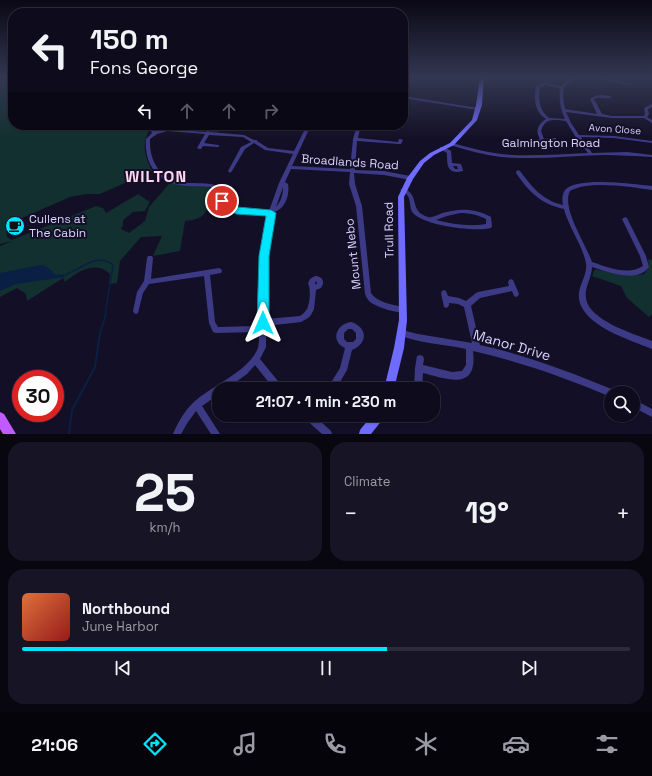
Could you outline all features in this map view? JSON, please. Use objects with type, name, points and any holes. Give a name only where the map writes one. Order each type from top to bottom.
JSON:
[{"type":"main road","points":[[0,418],[10,434]]},
{"type":"street","points":[[411,98],[478,109]]},
{"type":"street","name":"Trull Road","points":[[391,382],[402,333],[403,310],[400,207],[403,190],[422,162],[442,148],[452,144],[470,126],[478,109],[479,98]]},
{"type":"street","points":[[536,98],[542,115],[548,119],[566,120]]},
{"type":"street","points":[[561,98],[566,120],[591,154]]},
{"type":"street","points":[[593,98],[592,99],[600,115]]},
{"type":"street","points":[[645,117],[647,114],[646,108],[652,105]]},
{"type":"street","points":[[563,110],[625,118],[645,117],[652,122]]},
{"type":"street","points":[[543,140],[539,132],[544,121],[548,119]]},
{"type":"street","points":[[296,153],[267,149],[244,136],[208,132],[166,130],[155,132],[148,139],[147,152],[153,167],[168,179],[183,184],[213,186],[216,196],[236,210],[272,212],[276,211],[281,206],[286,188],[282,183],[289,167],[296,153],[307,130]]},
{"type":"street","name":"Mount Nebo","points":[[358,130],[355,139],[352,184],[359,206],[368,294],[369,297],[379,303],[403,310]]},
{"type":"street","points":[[208,132],[200,146],[218,146]]},
{"type":"street","name":"Avon Close","points":[[577,136],[614,137],[652,142]]},
{"type":"street","points":[[355,139],[400,141],[405,144]]},
{"type":"street","points":[[529,141],[556,140]]},
{"type":"street","points":[[230,171],[243,148],[255,141]]},
{"type":"street","name":"Galmington Road","points":[[452,144],[476,150],[512,155],[591,154],[650,156]]},
{"type":"street","points":[[442,148],[449,152],[449,164]]},
{"type":"street","points":[[650,156],[652,162]]},
{"type":"street","name":"Broadlands Road","points":[[289,167],[384,173],[410,178]]},
{"type":"street","points":[[518,172],[528,186],[546,202],[553,206],[567,208]]},
{"type":"street","points":[[652,188],[626,184],[578,186],[568,189],[565,194],[567,208],[588,264],[582,290],[582,300],[587,309],[594,317],[604,324],[652,345]]},
{"type":"street","points":[[403,190],[408,191],[412,197],[415,212],[432,219],[448,225],[470,227],[489,226],[490,223],[489,218],[486,216],[478,212],[468,211],[449,213],[432,219]]},
{"type":"street","points":[[228,382],[256,360],[262,347],[264,256],[272,212]]},
{"type":"street","points":[[588,264],[632,274],[641,272],[646,267],[646,260],[633,240],[625,219]]},
{"type":"street","points":[[136,311],[140,292],[147,282],[150,258]]},
{"type":"street","points":[[147,282],[219,271]]},
{"type":"street","points":[[207,273],[213,327],[220,330],[263,326],[306,317],[312,309],[314,287]]},
{"type":"street","points":[[467,305],[478,295],[489,291],[513,288]]},
{"type":"street","points":[[445,299],[459,301],[467,305]]},
{"type":"street","points":[[419,368],[452,376],[464,375],[469,370],[473,347],[467,305]]},
{"type":"street","name":"Manor Drive","points":[[402,333],[473,347],[546,368],[604,390]]},
{"type":"street","points":[[335,382],[343,370],[349,346]]},
{"type":"street","points":[[418,382],[420,359]]},
{"type":"street","points":[[256,360],[273,382]]},
{"type":"street","points":[[177,434],[184,418],[197,405],[212,394]]},
{"type":"street","points":[[197,405],[216,434]]},
{"type":"street","points":[[640,407],[652,413]]},
{"type":"street","points":[[317,422],[328,434]]},
{"type":"street","points":[[364,434],[373,422]]},
{"type":"green space","points":[[0,98],[8,98],[8,130],[149,130],[145,143],[145,153],[152,171],[100,194],[86,194],[70,197],[6,225],[7,237],[12,240],[96,206],[103,208],[106,213],[138,194],[150,202],[145,211],[133,212],[123,220],[121,229],[129,233],[145,221],[149,207],[170,183],[209,187],[212,190],[208,208],[203,216],[185,221],[180,251],[153,256],[162,236],[141,237],[120,261],[117,283],[109,284],[110,274],[105,270],[93,267],[81,271],[65,282],[63,278],[27,301],[26,294],[17,288],[0,297],[0,246],[12,241],[0,244]]},
{"type":"green space","points":[[177,130],[221,130],[218,132]]},
{"type":"green space","points":[[648,259],[652,260],[652,314],[649,317],[627,298],[621,286],[592,276],[595,269],[626,276],[644,274],[649,267]]},
{"type":"water","points":[[40,265],[46,266],[56,275],[64,274],[65,277],[16,284],[0,291],[0,273]]},
{"type":"waterway","points":[[65,275],[95,261],[107,261],[113,265],[105,315]]},
{"type":"waterway","points":[[69,434],[72,410],[95,367],[100,333],[106,314]]},
{"type":"place","name":"Cullens at The Cabin","points":[[15,226]]},
{"type":"district","name":"WILTON","points":[[156,176]]},
{"type":"route","points":[[222,201],[236,210],[244,212],[271,213],[264,256],[263,323]]}]
